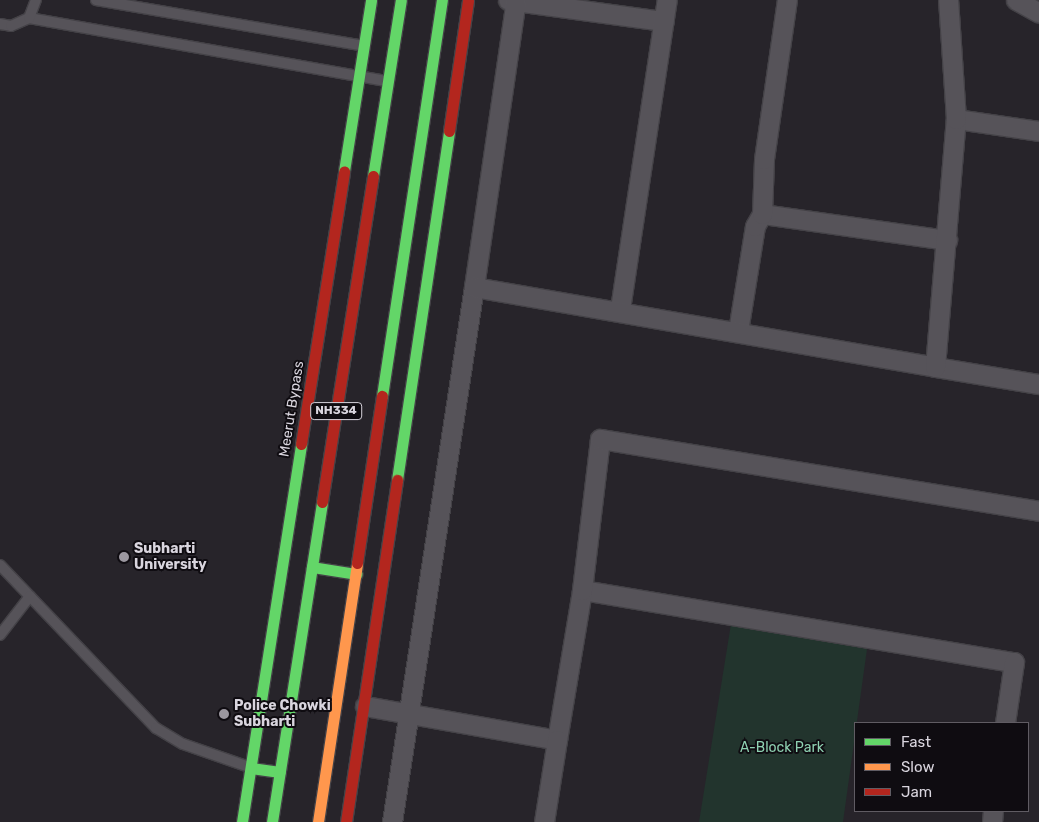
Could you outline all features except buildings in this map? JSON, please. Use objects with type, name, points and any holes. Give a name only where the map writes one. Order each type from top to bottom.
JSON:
[{"type":"main road","name":"Meerut Bypass","points":[[272,822],[387,81],[378,49],[371,0]]},
{"type":"main road","name":"Meerut Bypass","points":[[242,822],[359,76],[378,49],[401,0]]},
{"type":"main road","name":"NH334","points":[[318,822],[442,0]]},
{"type":"main road","points":[[346,822],[365,706],[468,0]]},
{"type":"main road","points":[[312,567],[356,574]]},
{"type":"main road","points":[[251,768],[280,772]]},
{"type":"street","points":[[392,822],[474,287],[513,0],[664,21]]},
{"type":"street","points":[[620,310],[667,0]]},
{"type":"street","points":[[738,331],[755,226],[762,214],[764,159],[786,0]]},
{"type":"street","points":[[935,367],[956,119],[948,0]]},
{"type":"street","points":[[1016,0],[1039,12]]},
{"type":"street","points":[[956,119],[1039,131]]},
{"type":"street","points":[[762,214],[947,240]]},
{"type":"street","points":[[474,287],[620,310],[1039,384]]},
{"type":"street","points":[[544,822],[582,590],[600,439],[1039,511]]},
{"type":"street","points":[[582,590],[1014,662],[1005,722]]},
{"type":"street","points":[[365,706],[558,740]]},
{"type":"lane","points":[[29,18],[36,0]]},
{"type":"lane","points":[[96,0],[378,49]]},
{"type":"lane","points":[[1,27],[29,18],[387,81]]},
{"type":"lane","points":[[0,565],[156,728],[183,744],[251,768]]},
{"type":"lane","points":[[0,635],[30,596]]},
{"type":"green space","name":"A-Block Park","points":[[731,624],[867,649],[857,722],[854,722],[854,743],[843,822],[699,822]]},
{"type":"traffic: fast","points":[[344,171],[371,0]]},
{"type":"traffic: fast","points":[[373,176],[401,0]]},
{"type":"traffic: fast","points":[[382,396],[442,0]]},
{"type":"traffic: fast","points":[[397,480],[449,131]]},
{"type":"traffic: fast","points":[[242,822],[301,444]]},
{"type":"traffic: fast","points":[[272,822],[322,502]]},
{"type":"traffic: fast","points":[[312,567],[356,574]]},
{"type":"traffic: fast","points":[[251,768],[280,772]]},
{"type":"traffic: slow","points":[[318,822],[357,563]]},
{"type":"traffic: jam","points":[[449,131],[468,0]]},
{"type":"traffic: jam","points":[[301,444],[344,171]]},
{"type":"traffic: jam","points":[[322,502],[373,176]]},
{"type":"traffic: jam","points":[[357,563],[382,396]]},
{"type":"traffic: jam","points":[[346,822],[397,480]]},
{"type":"place","name":"Subharti University","points":[[124,557]]},
{"type":"place","name":"Police Chowki Subharti","points":[[224,714]]}]
